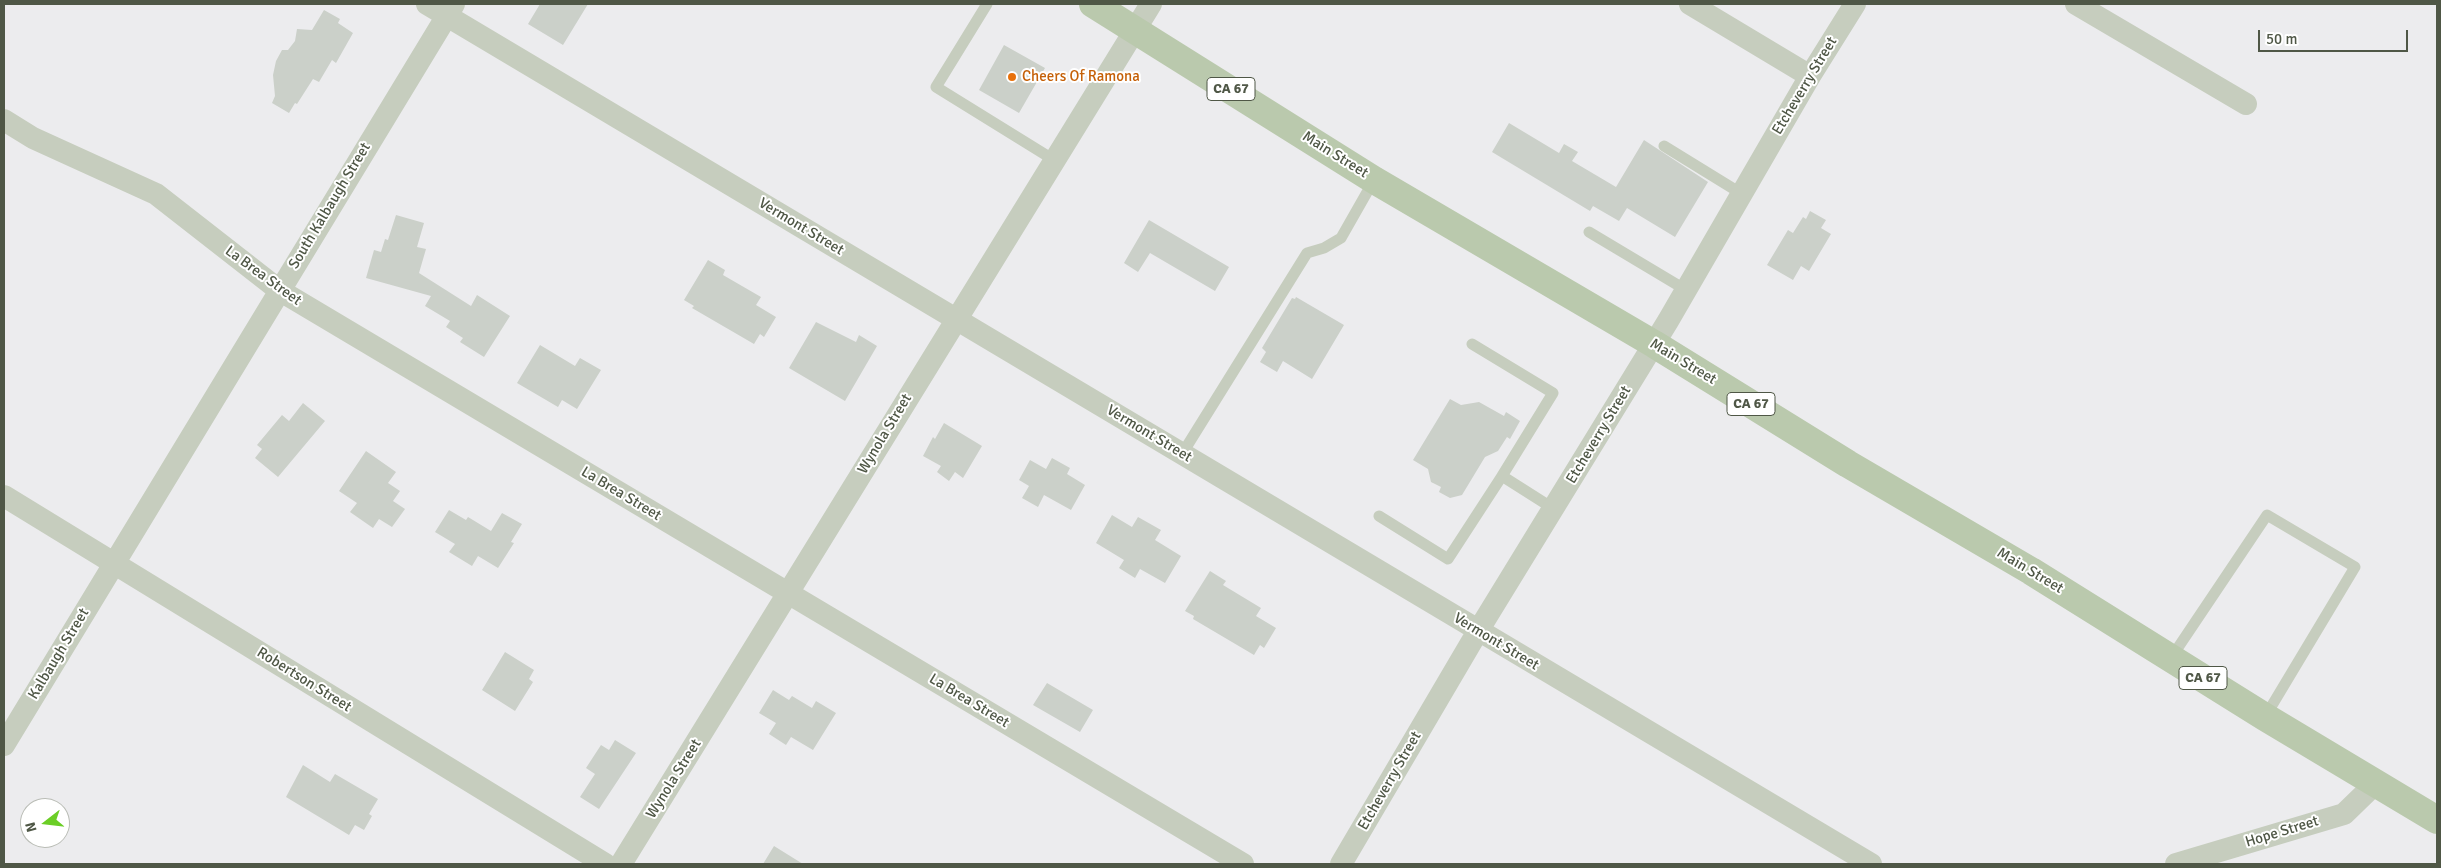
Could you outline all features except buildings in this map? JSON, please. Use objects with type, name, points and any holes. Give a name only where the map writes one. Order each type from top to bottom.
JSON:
[{"type":"main road","name":"Main Street","points":[[1093,4],[1374,180],[1654,344],[1848,464],[2031,571],[2265,717],[2376,782]]},
{"type":"main road","name":"CA 67","points":[[2376,782],[2437,820]]},
{"type":"street","name":"Vermont Street","points":[[427,4],[450,10],[956,319],[1871,864]]},
{"type":"street","name":"Wynola Street","points":[[621,864],[1151,4]]},
{"type":"street","points":[[1690,4],[1810,76]]},
{"type":"street","name":"Etcheverry Street","points":[[1341,864],[1478,631],[1654,344],[1810,76],[1855,4]]},
{"type":"street","points":[[2076,4],[2246,104]]},
{"type":"street","name":"South Kalbaugh Street","points":[[114,562],[450,10]]},
{"type":"street","name":"La Brea Street","points":[[4,120],[33,138],[156,194],[278,290],[1243,864]]},
{"type":"street","name":"Robertson Street","points":[[4,496],[605,864]]},
{"type":"street","name":"Kalbaugh Street","points":[[4,745],[114,562]]},
{"type":"street","name":"Hope Street","points":[[2176,864],[2344,814],[2376,782]]},
{"type":"lane","points":[[987,4],[936,87],[1054,160]]},
{"type":"lane","points":[[1664,146],[1742,194]]},
{"type":"lane","points":[[1182,454],[1307,253],[1324,248],[1341,238],[1374,180]]},
{"type":"lane","points":[[1589,232],[1686,290]]},
{"type":"lane","points":[[1379,516],[1448,559],[1553,393],[1472,344]]},
{"type":"lane","points":[[1502,476],[1554,509]]},
{"type":"lane","points":[[2171,658],[2267,515],[2355,567],[2265,717]]},
{"type":"place","name":"Cheers Of Ramona","points":[[1012,77]]}]
